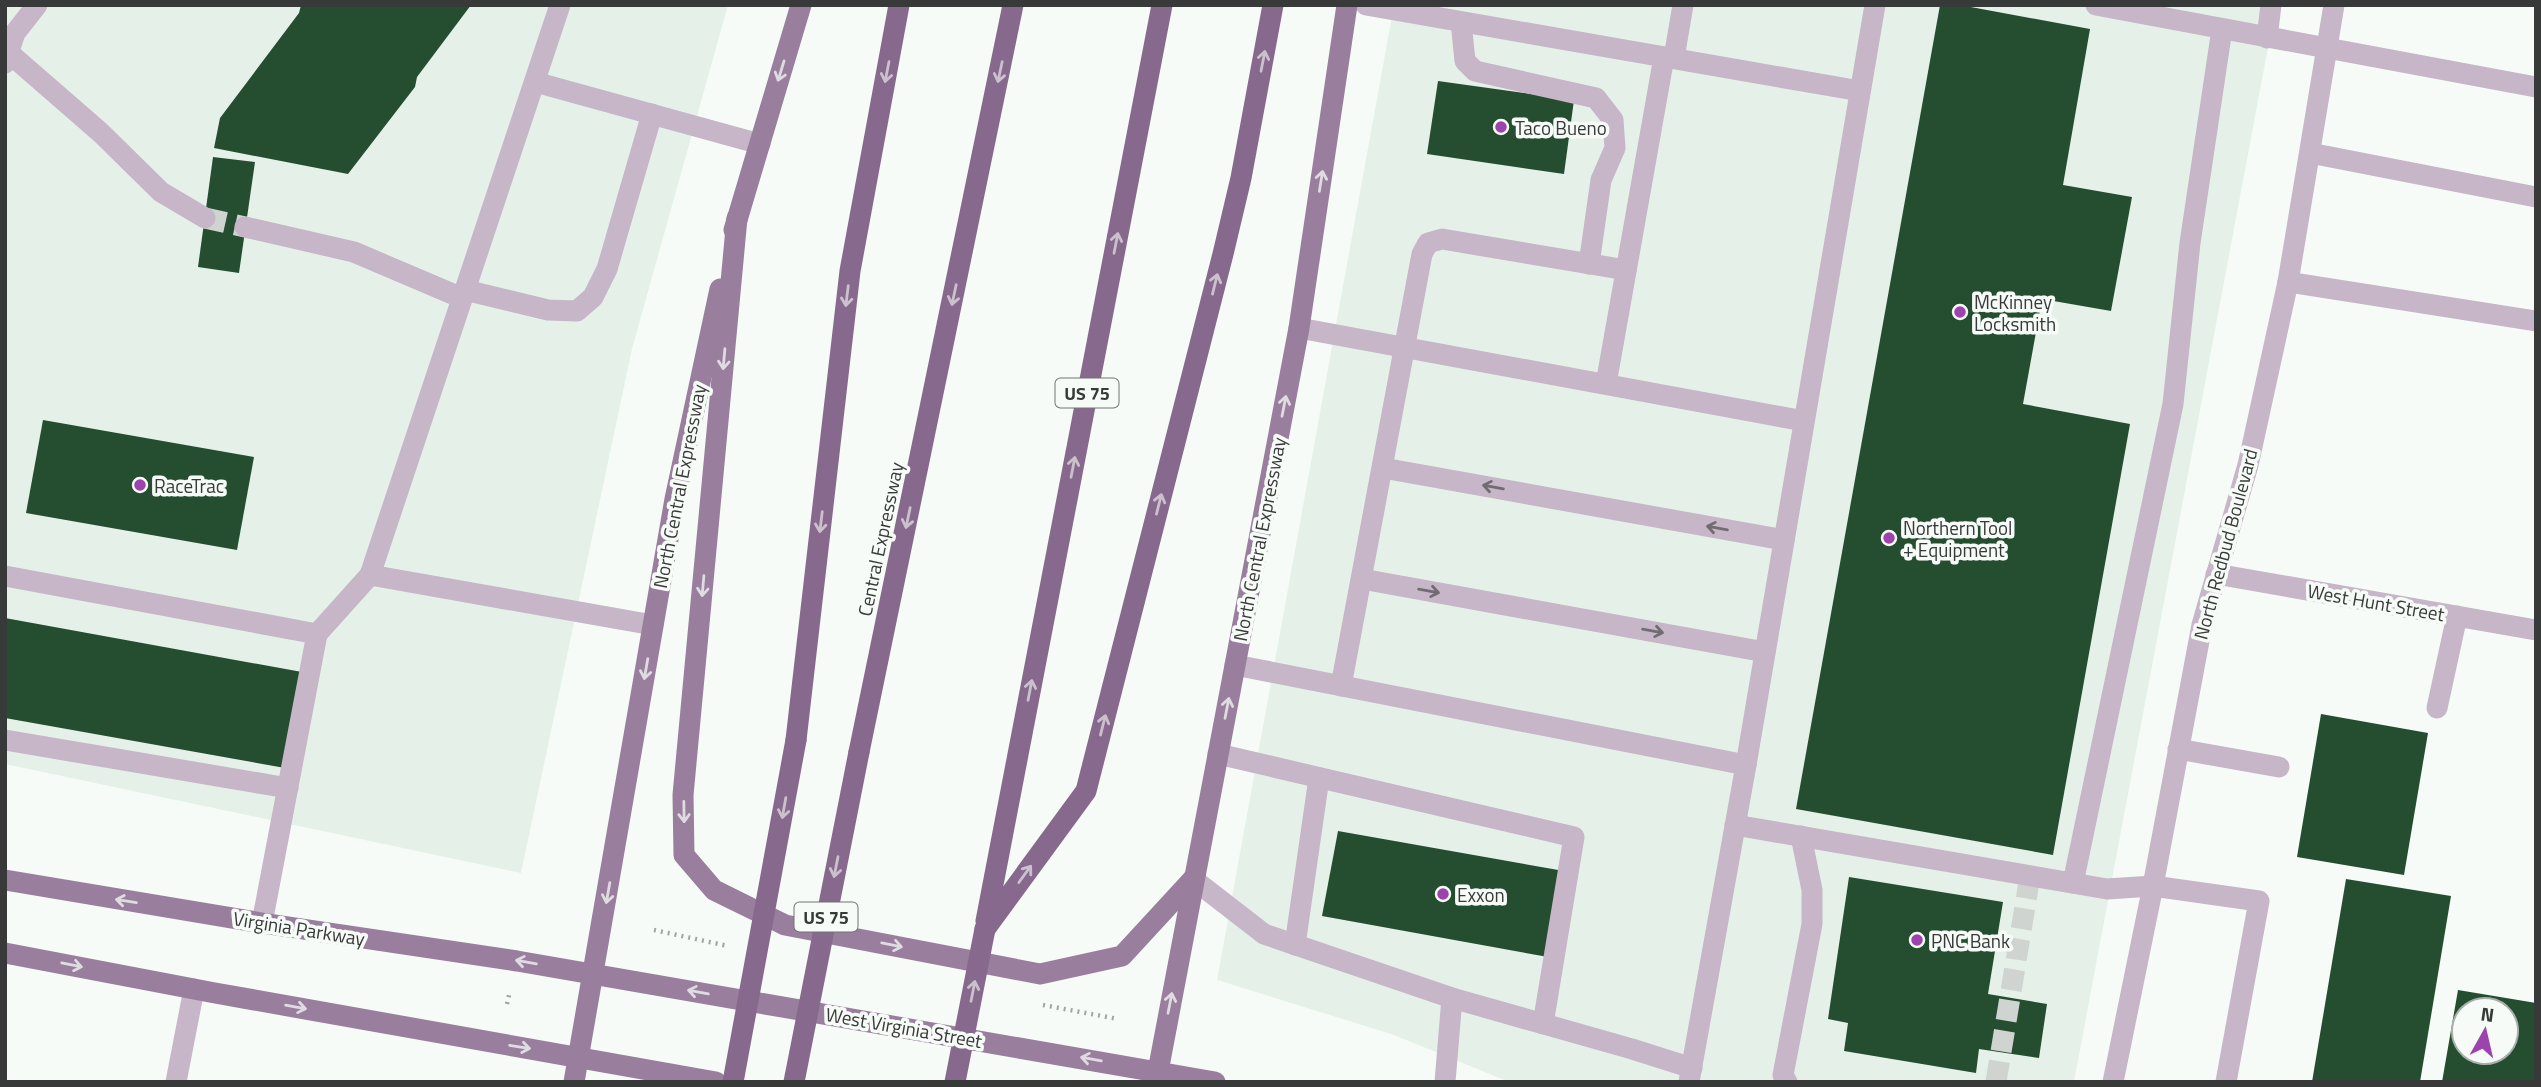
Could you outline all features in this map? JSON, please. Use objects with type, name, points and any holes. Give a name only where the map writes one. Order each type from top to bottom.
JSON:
[{"type":"highway","points":[[733,1082],[796,740],[850,271],[899,5]]},
{"type":"highway","name":"Central Expressway","points":[[794,1082],[1013,5]]},
{"type":"highway","name":"US 75","points":[[955,1082],[1161,5]]},
{"type":"highway","points":[[985,929],[1086,791],[1223,254],[1241,178],[1273,5]]},
{"type":"main road","name":"North Central Expressway","points":[[574,1082],[675,499],[699,384],[737,218],[801,5]]},
{"type":"main road","name":"North Central Expressway","points":[[1157,1076],[1299,328],[1347,5]]},
{"type":"main road","points":[[737,218],[683,794],[684,855],[714,890],[785,925],[1040,974],[1122,956],[1193,879]]},
{"type":"main road","name":"Virginia Parkway","points":[[5,880],[594,974]]},
{"type":"main road","points":[[5,953],[716,1082]]},
{"type":"main road","name":"West Virginia Street","points":[[594,974],[1157,1076],[1215,1082]]},
{"type":"street","points":[[37,5],[15,33],[7,58],[102,133],[161,192],[205,218]]},
{"type":"street","points":[[262,923],[317,635],[370,575],[560,5]]},
{"type":"street","points":[[1366,5],[1438,11],[1461,22],[1860,91]]},
{"type":"street","points":[[1606,384],[1669,57],[1683,5]]},
{"type":"street","points":[[1193,879],[1264,934],[1452,998],[1543,1024],[1690,1075],[1746,765],[1875,5]]},
{"type":"street","points":[[2267,38],[2272,5]]},
{"type":"street","name":"North Redbud Boulevard","points":[[2113,1082],[2202,625],[2248,465],[2288,282],[2334,5]]},
{"type":"street","points":[[2101,6],[2536,87]]},
{"type":"street","points":[[1461,22],[1465,61],[1475,71],[1596,98],[1612,120],[1615,148],[1601,180],[1588,264]]},
{"type":"street","points":[[2074,883],[2173,404],[2190,243],[2222,29]]},
{"type":"street","points":[[535,82],[760,144]]},
{"type":"street","points":[[246,227],[354,252],[464,294],[548,310],[577,311],[593,298],[607,269],[653,114]]},
{"type":"street","points":[[2310,153],[2536,197]]},
{"type":"street","points":[[1341,686],[1422,254],[1428,243],[1442,239],[1626,270]]},
{"type":"street","points":[[2288,282],[2536,321]]},
{"type":"street","points":[[1299,328],[1804,421]]},
{"type":"street","points":[[1383,468],[1784,540]]},
{"type":"street","name":"West Hunt Street","points":[[2216,574],[2536,630]]},
{"type":"street","points":[[370,575],[653,625]]},
{"type":"street","points":[[5,576],[317,635]]},
{"type":"street","points":[[1362,579],[1765,652]]},
{"type":"street","points":[[2437,708],[2457,616]]},
{"type":"street","points":[[1235,665],[1746,765]]},
{"type":"street","points":[[5,740],[288,788]]},
{"type":"street","points":[[2178,749],[2279,767]]},
{"type":"street","points":[[1218,754],[1574,838],[1543,1024]]},
{"type":"street","points":[[1295,945],[1319,778]]},
{"type":"street","points":[[1735,825],[2107,889],[2153,886],[2259,901],[2226,1082]]},
{"type":"street","points":[[1787,1082],[1783,1075],[1812,924],[1812,890],[1801,836]]},
{"type":"street","points":[[176,1082],[194,989]]},
{"type":"street","points":[[1445,1082],[1452,998]]},
{"type":"path","points":[[508,1004],[511,987]]},
{"type":"shaded area","points":[[5,5],[728,5],[632,349],[521,873],[5,764]]},
{"type":"shaded area","points":[[1394,5],[2276,5],[2074,1082],[1509,1082],[1394,1035],[1217,980]]},
{"type":"building","points":[[301,5],[471,5],[417,77],[415,87],[348,174],[214,148],[220,118],[299,13]]},
{"type":"building","points":[[1940,5],[1960,5],[2090,29],[2063,185],[2132,197],[2111,311],[2042,299],[2023,404],[2130,424],[2053,855],[1796,809]]},
{"type":"building","name":"Taco Bueno","points":[[1438,81],[1574,100],[1564,174],[1427,154]]},
{"type":"building","points":[[213,157],[255,162],[239,273],[198,267]]},
{"type":"building","name":"RaceTrac","points":[[43,420],[254,457],[237,550],[26,513]]},
{"type":"building","points":[[5,618],[302,672],[285,768],[5,718]]},
{"type":"building","points":[[2321,714],[2428,733],[2404,875],[2297,857]]},
{"type":"building","name":"Exxon","points":[[1338,831],[1564,871],[1548,957],[1322,916]]},
{"type":"building","name":"PNC Bank","points":[[1849,877],[2003,902],[1988,994],[2047,1004],[2039,1058],[1979,1049],[1976,1073],[1844,1051],[1848,1023],[1828,1019]]},
{"type":"building","points":[[2346,879],[2451,896],[2420,1082],[2312,1082]]},
{"type":"building","points":[[2458,990],[2494,996],[2457,996]]},
{"type":"building","points":[[2520,1000],[2536,1003],[2536,1082],[2442,1082],[2450,1036],[2450,1066],[2520,1066]]},
{"type":"tunnel","points":[[205,218],[245,227]]},
{"type":"tunnel","points":[[1996,1082],[2030,876]]},
{"type":"place","name":"Taco Bueno","points":[[1501,127]]},
{"type":"place","name":"McKinney Locksmith","points":[[1960,312]]},
{"type":"place","name":"RaceTrac","points":[[140,485]]},
{"type":"place","name":"Northern Tool + Equipment","points":[[1889,538]]},
{"type":"place","name":"Exxon","points":[[1443,894]]},
{"type":"place","name":"PNC Bank","points":[[1917,940]]}]
